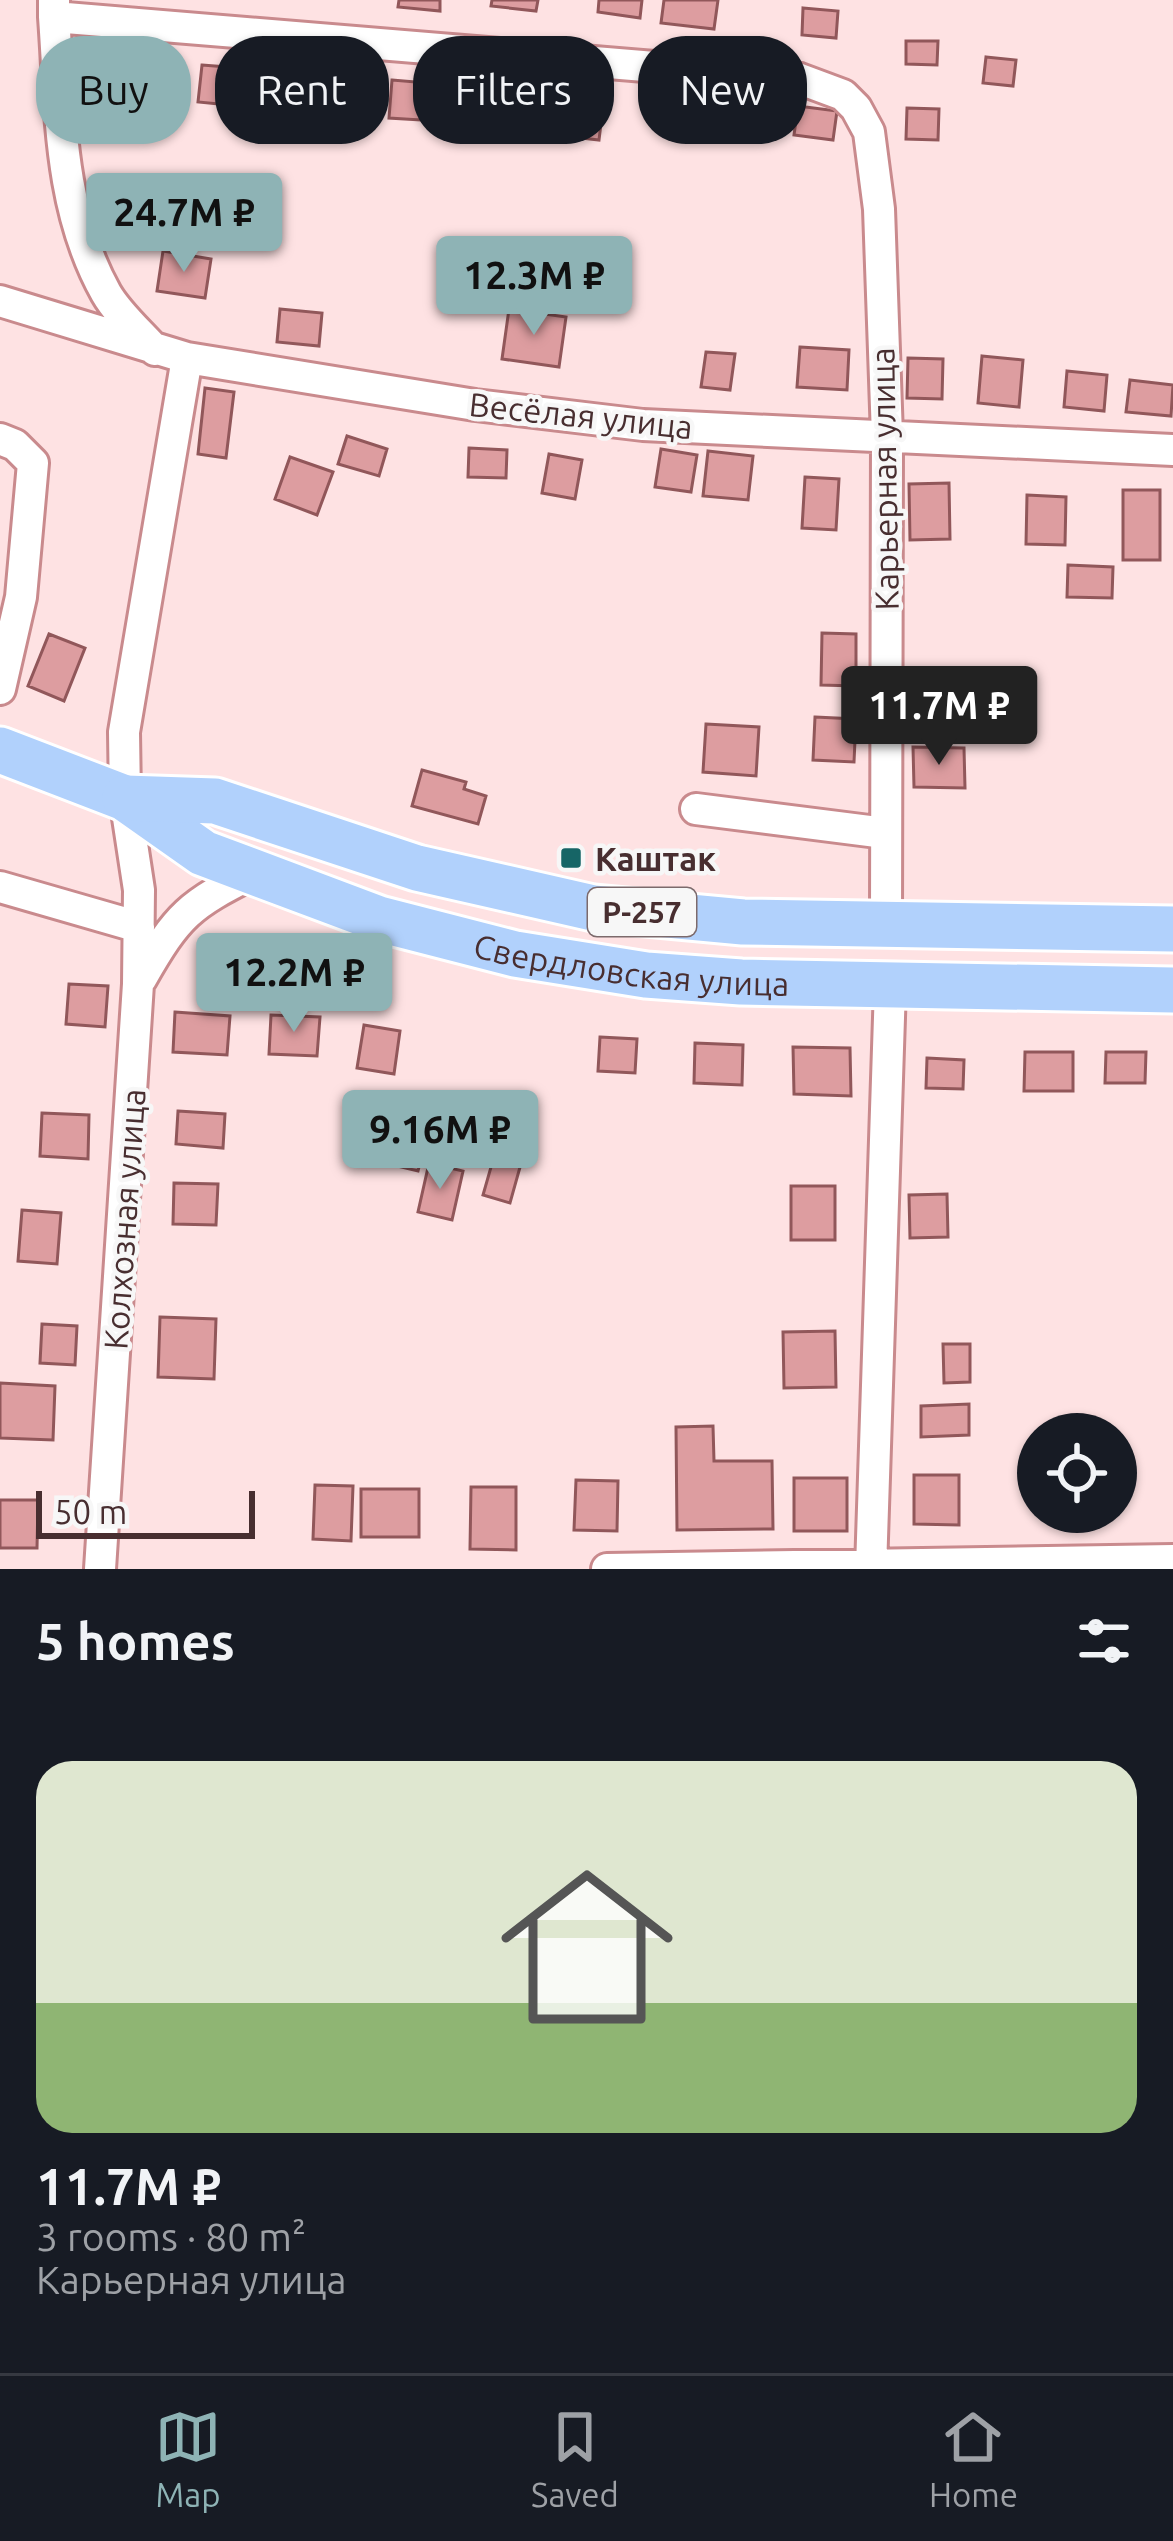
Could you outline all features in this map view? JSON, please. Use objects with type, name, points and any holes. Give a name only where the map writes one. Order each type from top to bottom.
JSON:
[{"type":"highway","name":"Свердловская улица","points":[[0,750],[125,798],[203,853],[379,919],[515,954],[646,975],[890,987],[1173,990]]},
{"type":"highway","name":"Свердловская улица","points":[[125,798],[215,801],[417,868],[593,908],[742,922],[1173,929]]},
{"type":"street","name":"Карьерная улица","points":[[54,9],[800,79],[843,95],[856,108],[869,132],[878,209],[887,436],[886,926]]},
{"type":"street","points":[[54,9],[66,189],[79,237],[108,298],[155,350]]},
{"type":"street","name":"Весёлая улица","points":[[0,301],[187,358],[475,405],[643,425],[1173,450]]},
{"type":"street","name":"Колхозная улица","points":[[100,1569],[138,984],[140,890],[125,798],[124,732],[187,358]]},
{"type":"street","points":[[0,439],[15,445],[33,463],[10,593],[0,689]]},
{"type":"street","points":[[696,809],[886,833]]},
{"type":"street","points":[[138,984],[181,916],[214,892],[255,872]]},
{"type":"street","points":[[0,887],[139,927]]},
{"type":"street","points":[[871,1567],[890,987]]},
{"type":"street","points":[[607,1569],[1173,1560]]},
{"type":"building","points":[[399,0],[440,0],[440,11],[398,7]]},
{"type":"building","points":[[492,0],[538,0],[536,11],[491,6]]},
{"type":"building","points":[[599,0],[642,0],[640,18],[598,12]]},
{"type":"building","points":[[664,0],[718,0],[714,29],[661,23]]},
{"type":"building","points":[[803,8],[838,11],[836,38],[802,35]]},
{"type":"building","points":[[906,41],[938,41],[937,65],[906,64]]},
{"type":"building","points":[[986,57],[1016,60],[1013,86],[983,83]]},
{"type":"building","points":[[202,65],[215,66],[215,104],[198,102]]},
{"type":"building","points":[[392,80],[413,82],[413,120],[389,118]]},
{"type":"building","points":[[807,107],[837,111],[833,140],[807,137]]},
{"type":"building","points":[[907,108],[939,109],[938,140],[906,139]]},
{"type":"building","points":[[163,251],[211,259],[205,298],[157,291]]},
{"type":"building","points":[[280,309],[322,313],[319,346],[277,342]]},
{"type":"building","points":[[509,309],[566,317],[559,367],[502,359]]},
{"type":"building","points":[[800,347],[849,350],[847,390],[797,387]]},
{"type":"building","points":[[706,352],[735,354],[730,390],[701,387]]},
{"type":"building","points":[[982,356],[1023,360],[1019,407],[978,403]]},
{"type":"building","points":[[908,358],[943,359],[942,399],[907,398]]},
{"type":"building","points":[[1067,371],[1107,375],[1104,411],[1064,407]]},
{"type":"building","points":[[1130,380],[1173,385],[1171,416],[1126,412]]},
{"type":"building","points":[[205,388],[234,392],[226,458],[198,454]]},
{"type":"building","points":[[347,436],[387,449],[379,476],[338,464]]},
{"type":"building","points":[[469,448],[507,450],[506,478],[468,477]]},
{"type":"building","points":[[661,449],[697,455],[691,492],[655,487]]},
{"type":"building","points":[[708,451],[753,456],[748,500],[703,496]]},
{"type":"building","points":[[549,454],[582,460],[575,499],[542,493]]},
{"type":"building","points":[[290,457],[333,472],[317,515],[275,499]]},
{"type":"building","points":[[805,477],[839,479],[836,530],[802,528]]},
{"type":"building","points":[[949,483],[950,539],[910,540],[909,484]]},
{"type":"building","points":[[1123,490],[1160,490],[1160,560],[1123,560]]},
{"type":"building","points":[[1027,495],[1066,497],[1065,545],[1026,544]]},
{"type":"building","points":[[1068,565],[1113,567],[1112,598],[1067,597]]},
{"type":"building","points":[[822,633],[856,634],[856,686],[821,685]]},
{"type":"building","points":[[49,634],[85,648],[64,701],[28,686]]},
{"type":"building","points":[[916,695],[965,696],[964,735],[915,734]]},
{"type":"building","points":[[815,717],[856,719],[854,762],[813,760]]},
{"type":"building","points":[[706,724],[759,727],[756,776],[703,772]]},
{"type":"building","points":[[913,747],[964,748],[965,788],[914,787]]},
{"type":"building","points":[[422,770],[466,782],[464,789],[486,796],[478,824],[412,806]]},
{"type":"building","points":[[69,984],[108,986],[105,1027],[66,1024]]},
{"type":"building","points":[[175,1012],[230,1016],[227,1055],[173,1052]]},
{"type":"building","points":[[271,1015],[320,1017],[317,1056],[269,1054]]},
{"type":"building","points":[[364,1025],[400,1031],[394,1074],[357,1068]]},
{"type":"building","points":[[600,1037],[637,1039],[635,1073],[598,1071]]},
{"type":"building","points":[[695,1043],[743,1045],[742,1085],[694,1083]]},
{"type":"building","points":[[793,1047],[850,1048],[851,1096],[794,1094]]},
{"type":"building","points":[[1025,1052],[1073,1052],[1073,1091],[1024,1091]]},
{"type":"building","points":[[1106,1052],[1146,1052],[1145,1083],[1105,1083]]},
{"type":"building","points":[[927,1058],[964,1060],[963,1089],[926,1088]]},
{"type":"building","points":[[178,1111],[225,1114],[223,1148],[176,1144]]},
{"type":"building","points":[[42,1113],[89,1115],[88,1159],[40,1156]]},
{"type":"building","points":[[372,1118],[428,1131],[418,1171],[363,1158]]},
{"type":"building","points":[[495,1153],[522,1160],[510,1203],[483,1195]]},
{"type":"building","points":[[429,1163],[463,1171],[452,1220],[418,1212]]},
{"type":"building","points":[[174,1183],[218,1184],[216,1225],[173,1224]]},
{"type":"building","points":[[791,1186],[835,1186],[835,1240],[791,1240]]},
{"type":"building","points":[[947,1194],[948,1237],[910,1238],[909,1195]]},
{"type":"building","points":[[22,1210],[61,1213],[57,1264],[18,1261]]},
{"type":"building","points":[[160,1317],[216,1319],[214,1379],[158,1377]]},
{"type":"building","points":[[42,1324],[77,1326],[75,1365],[40,1363]]},
{"type":"building","points":[[835,1331],[836,1387],[784,1388],[783,1332]]},
{"type":"building","points":[[943,1344],[970,1344],[970,1382],[944,1383]]},
{"type":"building","points":[[0,1383],[55,1386],[53,1440],[0,1438]]},
{"type":"building","points":[[969,1404],[969,1435],[921,1437],[921,1406]]},
{"type":"building","points":[[713,1426],[714,1461],[772,1461],[773,1529],[677,1530],[676,1427]]},
{"type":"building","points":[[914,1475],[959,1475],[959,1525],[914,1524]]},
{"type":"building","points":[[794,1478],[847,1478],[847,1531],[794,1531]]},
{"type":"building","points":[[576,1480],[618,1481],[617,1531],[574,1530]]},
{"type":"building","points":[[315,1485],[353,1486],[351,1541],[313,1539]]},
{"type":"building","points":[[471,1487],[516,1487],[516,1550],[470,1549]]},
{"type":"building","points":[[361,1489],[419,1489],[419,1537],[361,1537]]},
{"type":"building","points":[[0,1500],[38,1500],[37,1548],[0,1548]]},
{"type":"place","name":"Каштак","points":[[571,858]]}]
